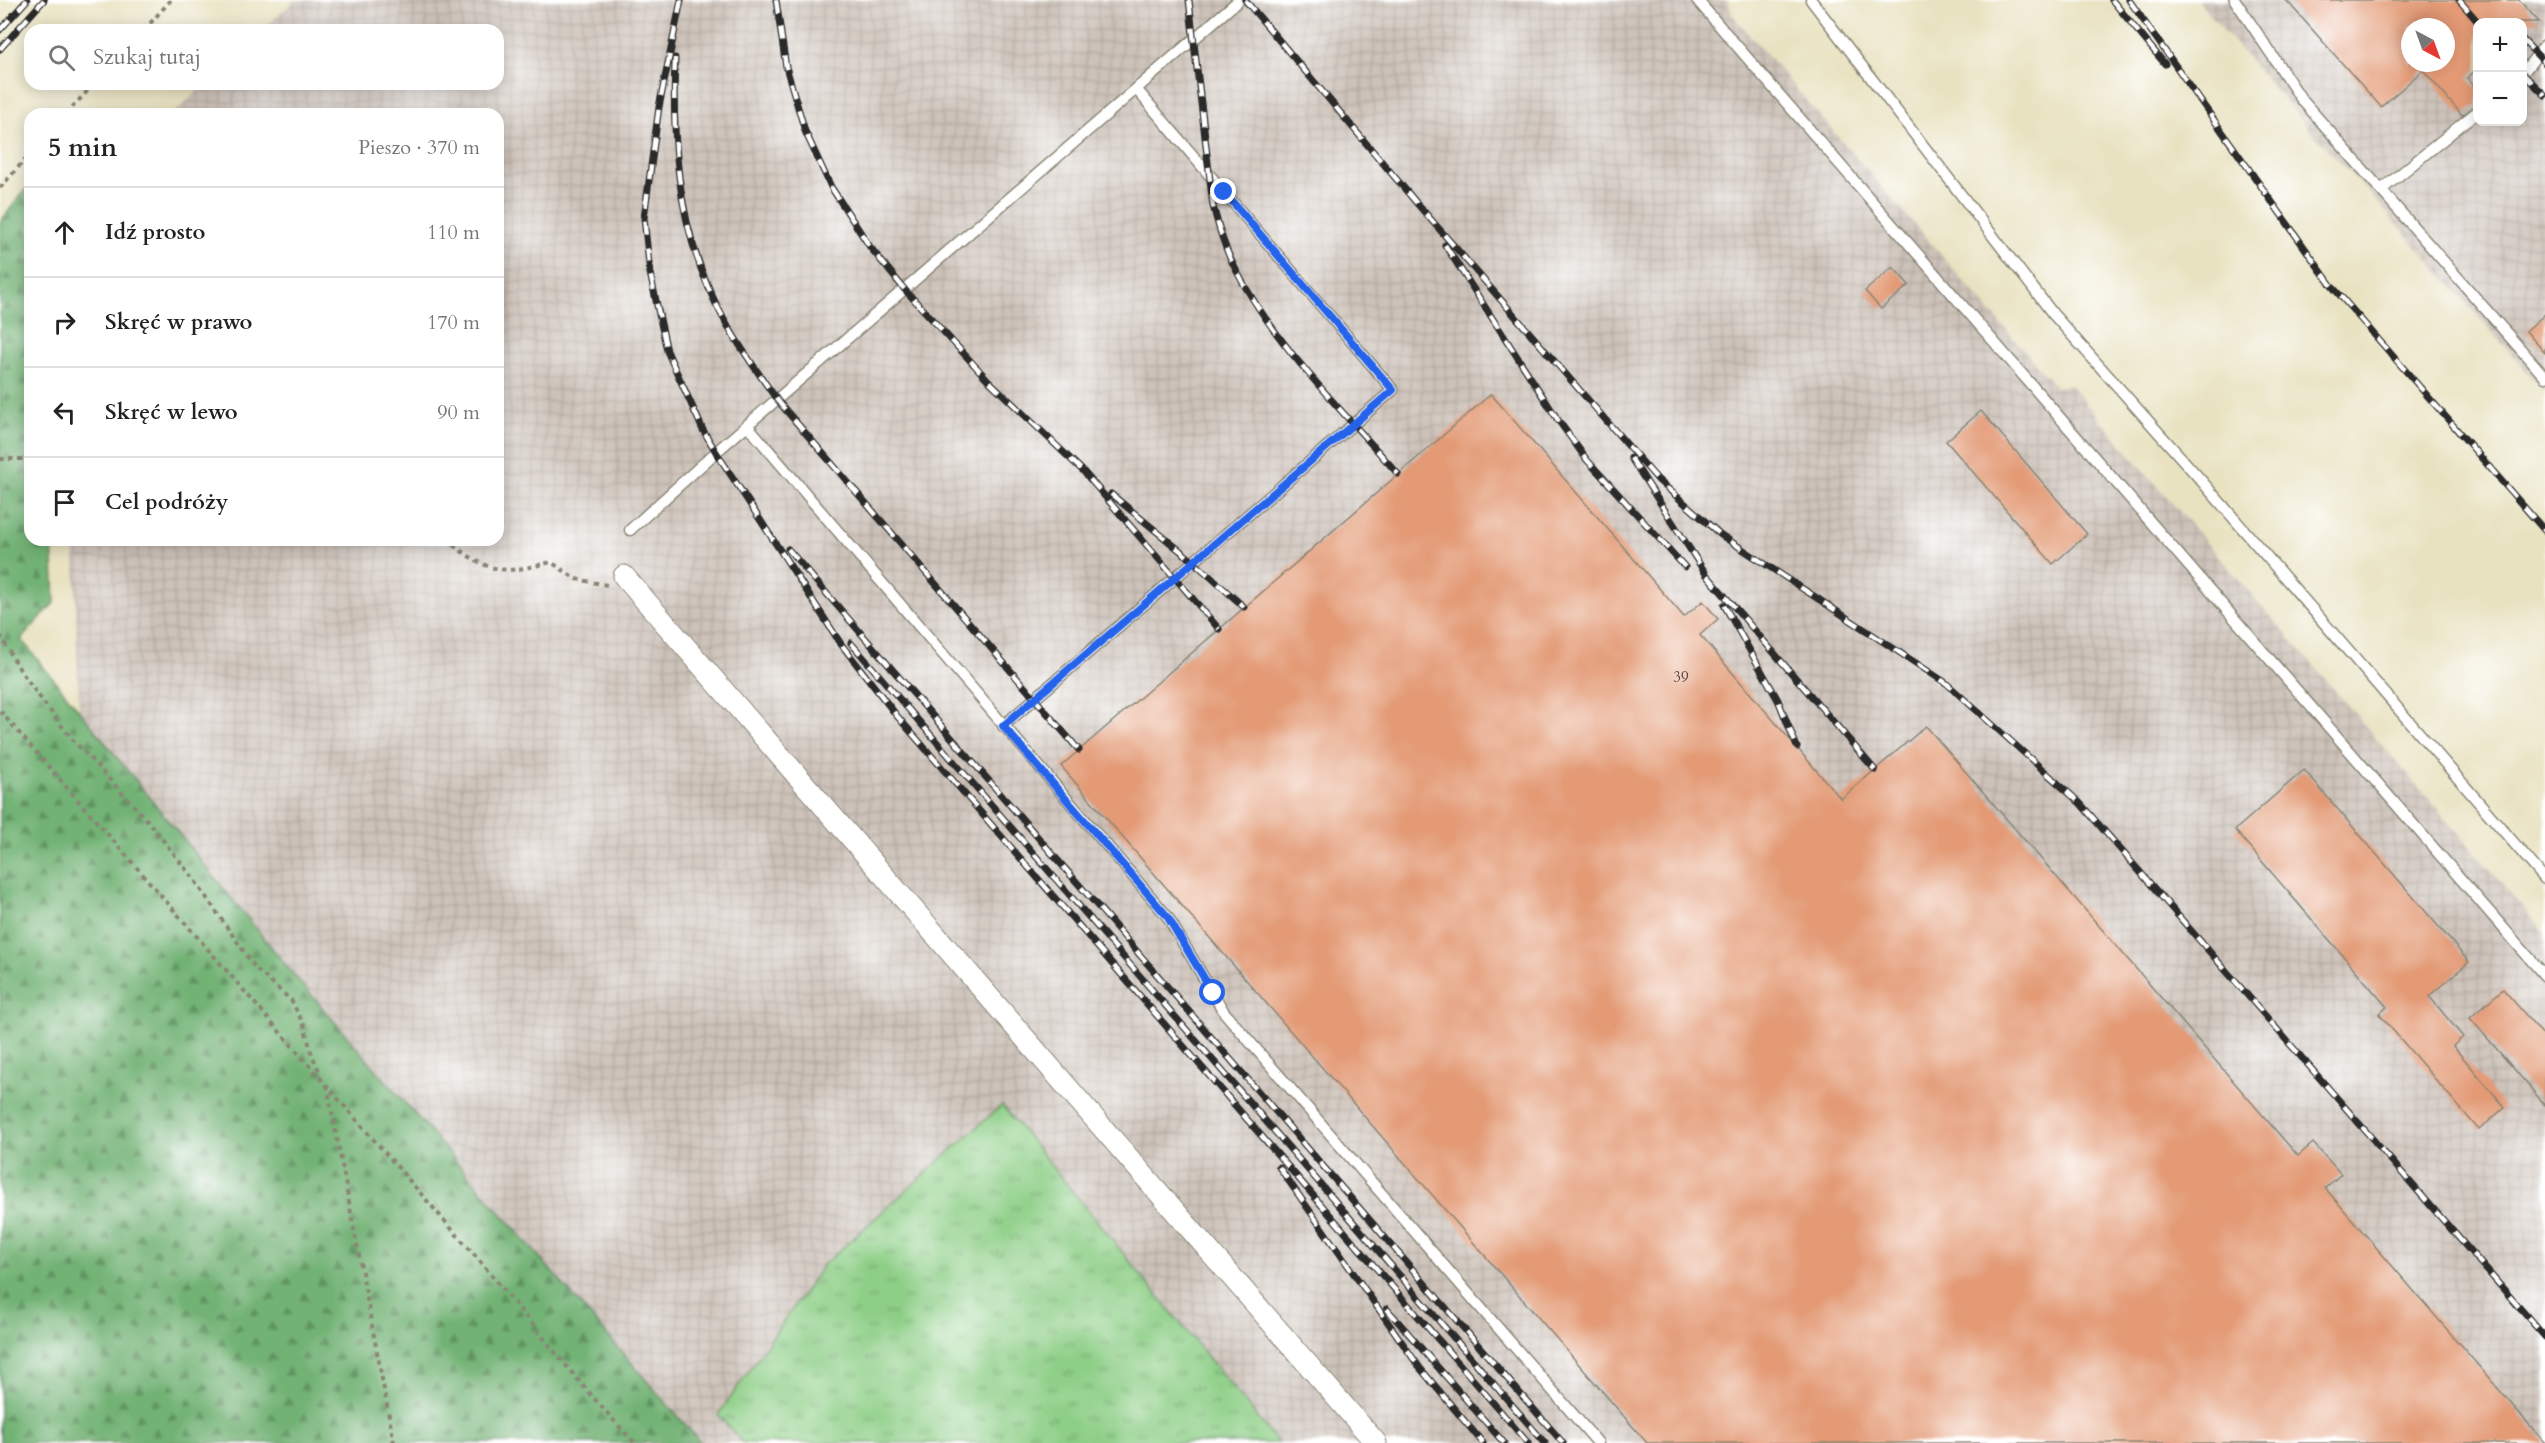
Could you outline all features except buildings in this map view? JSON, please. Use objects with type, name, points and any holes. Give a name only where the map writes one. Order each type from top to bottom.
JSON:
[{"type":"street","points":[[624,576],[1376,1443]]},
{"type":"lane","points":[[630,530],[747,425],[1239,0]]},
{"type":"lane","points":[[1811,0],[2053,314],[2199,478],[2545,879]]},
{"type":"lane","points":[[2235,0],[2302,99],[2545,377]]},
{"type":"lane","points":[[1699,1],[2545,976]]},
{"type":"lane","points":[[2525,72],[2545,45]]},
{"type":"lane","points":[[1003,726],[1393,390],[1137,90]]},
{"type":"lane","points":[[2381,190],[2473,115]]},
{"type":"lane","points":[[747,425],[1167,916],[1224,1012],[1598,1443]]},
{"type":"path","points":[[149,24],[171,0]]},
{"type":"path","points":[[72,108],[88,90]]},
{"type":"path","points":[[0,188],[24,161]]},
{"type":"path","points":[[0,459],[24,459]]},
{"type":"path","points":[[455,546],[486,567],[501,571],[516,571],[551,562],[576,579],[605,586],[624,576]]},
{"type":"path","points":[[0,635],[20,670],[72,739],[147,820],[193,878],[256,969],[291,1000],[304,1025],[314,1063],[327,1083],[394,1443]]},
{"type":"path","points":[[0,711],[327,1083],[470,1249],[588,1392],[635,1443]]},
{"type":"shaded area","points":[[295,0],[1727,0],[1733,16],[2056,387],[2070,385],[2545,933],[2545,1443],[662,1443],[81,773],[74,546],[504,546],[504,108],[179,108],[199,90],[504,90],[504,24],[269,24]]},
{"type":"shaded area","points":[[2197,0],[2545,0],[2545,392],[2372,196],[2327,149]]},
{"type":"green space","points":[[24,192],[24,546],[52,546],[55,602],[21,639],[293,974],[701,1443],[0,1443],[0,222]]},
{"type":"green space","points":[[1002,1105],[1278,1443],[743,1443],[718,1415],[823,1265]]},
{"type":"railway","points":[[0,30],[27,0]]},
{"type":"railway","points":[[0,49],[44,0]]},
{"type":"railway","points":[[681,0],[659,107],[644,218],[650,273],[667,351],[703,430],[841,644],[897,716],[1528,1443]]},
{"type":"railway","points":[[776,0],[786,67],[805,131],[831,187],[870,247],[905,290],[989,381],[1083,471],[1219,629]]},
{"type":"railway","points":[[1189,0],[1213,206],[1229,255],[1252,298],[1290,351],[1398,474]]},
{"type":"railway","points":[[1245,0],[1420,207],[1658,480],[1721,535],[1946,683],[2080,803],[2545,1337]]},
{"type":"railway","points":[[2112,0],[2165,64]]},
{"type":"railway","points":[[2129,0],[2331,285],[2545,531]]},
{"type":"railway","points":[[2459,0],[2475,18]]},
{"type":"railway","points":[[2527,44],[2545,63]]},
{"type":"railway","points":[[675,58],[676,147],[684,206],[699,263],[710,291],[732,333],[777,400],[1079,750]]},
{"type":"railway","points":[[2527,78],[2545,95]]},
{"type":"railway","points":[[1445,245],[1558,420],[1587,460],[1685,567]]},
{"type":"railway","points":[[1631,458],[1706,574],[1875,770]]},
{"type":"railway","points":[[1111,494],[1194,562],[1244,607]]},
{"type":"railway","points":[[788,549],[1563,1443]]},
{"type":"railway","points":[[1724,605],[1778,700],[1797,747]]},
{"type":"railway","points":[[851,643],[1545,1443]]},
{"type":"railway","points":[[1279,1167],[1420,1368],[1483,1443]]},
{"type":"railway","points":[[1387,1309],[1504,1443]]},
{"type":"route","points":[[1213,993],[1167,916],[1003,726],[1393,390],[1224,192]]}]
